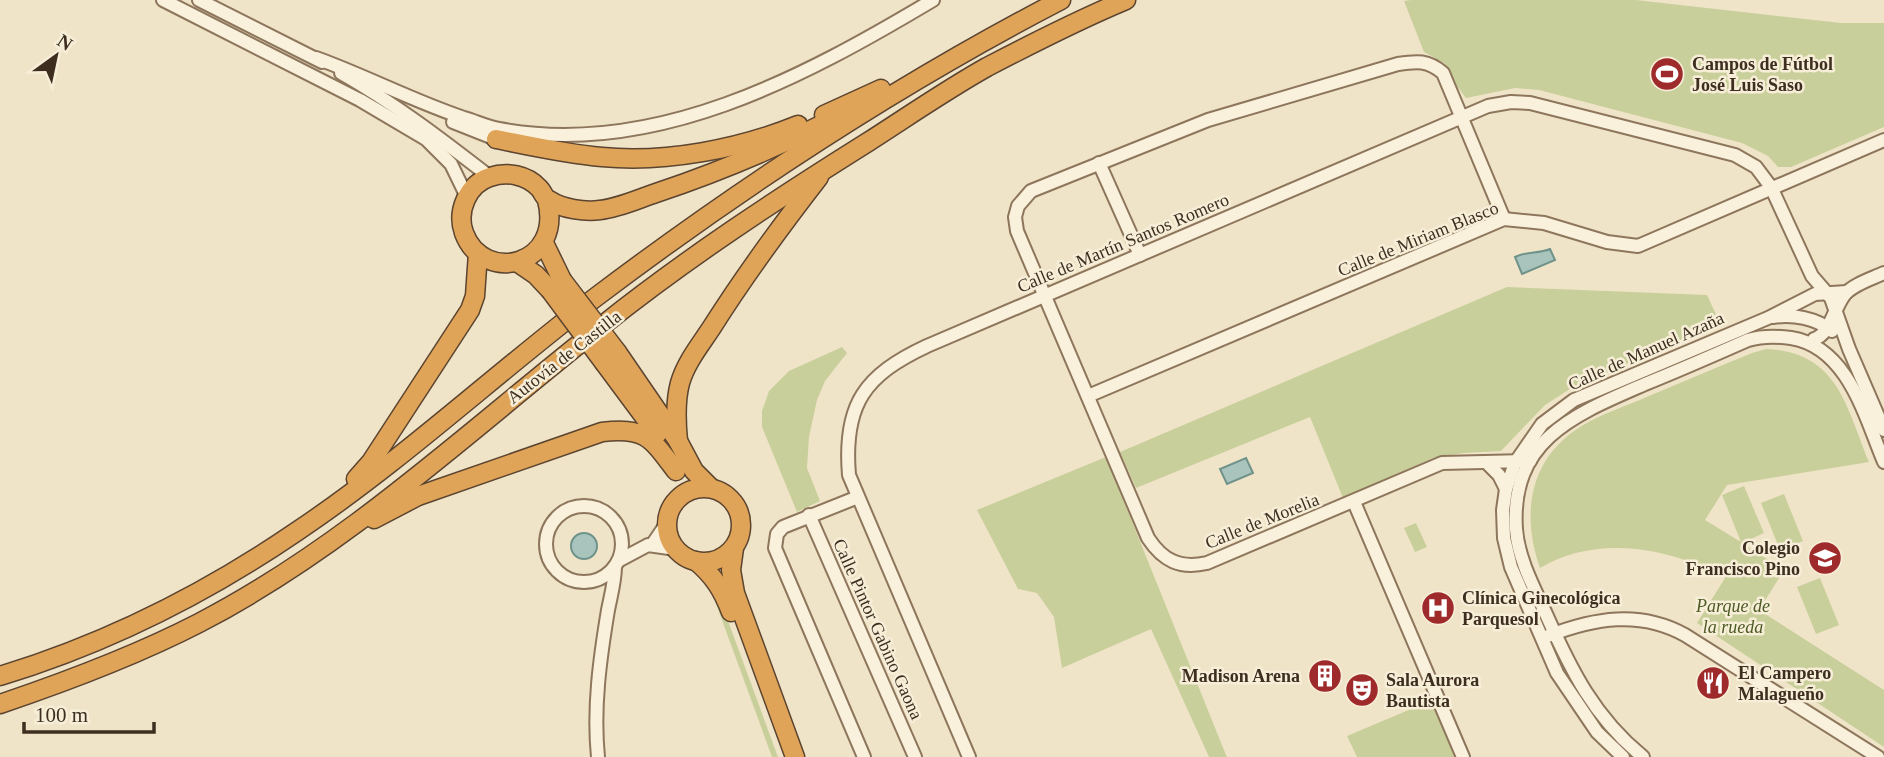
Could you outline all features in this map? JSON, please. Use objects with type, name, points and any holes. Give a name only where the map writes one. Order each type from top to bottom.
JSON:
[{"type":"highway","points":[[547,200],[581,210],[601,210],[710,175],[826,123],[971,34],[1040,0]]},
{"type":"highway","name":"Autovía de Castilla","points":[[0,676],[119,632],[188,597],[300,529],[374,475],[595,298],[716,210],[890,95],[974,45],[1061,0]]},
{"type":"highway","name":"Autovía de Castilla","points":[[0,704],[89,672],[199,622],[311,555],[384,501],[606,322],[802,182],[985,69],[1074,22],[1126,0]]},
{"type":"highway","points":[[496,139],[557,152],[606,158],[674,156],[732,146],[788,129],[839,109],[892,83]]},
{"type":"highway","points":[[678,442],[678,398],[688,364],[743,279],[825,169]]},
{"type":"highway","points":[[516,175],[529,180],[540,188],[547,200],[550,222],[544,243],[537,251],[517,262],[490,260],[478,253],[464,233],[463,208],[467,197],[481,182],[490,177],[516,175]]},
{"type":"highway","points":[[544,243],[556,285],[678,442],[694,471],[711,488],[731,498],[741,517],[742,528],[734,548],[731,570],[735,593],[795,757]]},
{"type":"highway","points":[[300,529],[371,462],[455,336],[475,296],[478,253]]},
{"type":"highway","points":[[517,262],[556,285]]},
{"type":"highway","points":[[611,358],[650,421],[676,471],[680,484],[667,523],[676,549],[685,557],[696,561],[717,560],[734,548]]},
{"type":"highway","points":[[311,555],[418,496],[602,432],[626,429],[640,433],[662,452],[676,471]]},
{"type":"highway","points":[[676,500],[692,489],[711,488]]},
{"type":"highway","points":[[696,561],[713,577],[725,598],[785,757]]},
{"type":"street","points":[[163,0],[360,100],[426,139],[451,164],[467,197]]},
{"type":"street","points":[[199,0],[316,58],[348,77],[414,118],[490,177]]},
{"type":"street","points":[[316,58],[358,73],[424,104],[498,129],[571,134],[618,132],[677,121],[745,97],[832,57],[933,0]]},
{"type":"street","name":"Calle de Morelia","points":[[1504,219],[1443,73],[1434,65],[1419,60],[1208,120],[1031,191],[1018,206],[1015,217],[1017,231],[1148,538],[1157,551],[1173,563],[1195,566],[1207,563],[1442,463],[1530,461]]},
{"type":"street","points":[[348,77],[425,112],[496,139]]},
{"type":"street","name":"Calle de Martín Santos Romero","points":[[969,757],[849,475],[849,430],[868,386],[897,360],[927,346],[1488,106],[1511,102],[1550,107],[1735,155],[1756,167],[1771,187],[1812,276],[1832,298],[1849,349],[1884,430]]},
{"type":"street","name":"Calle de Miriam Blasco","points":[[1088,397],[1504,219],[1544,223],[1607,242],[1638,246],[1884,140]]},
{"type":"street","points":[[1099,163],[1140,255]]},
{"type":"street","points":[[1805,337],[1820,337],[1847,292],[1884,273]]},
{"type":"street","points":[[1812,276],[1800,327],[1805,337],[1827,354],[1845,374],[1884,462]]},
{"type":"street","points":[[1827,292],[1847,292]]},
{"type":"street","name":"Calle de Manuel Azaña","points":[[1643,757],[1625,743],[1596,709],[1549,636],[1511,566],[1504,538],[1503,510],[1506,489],[1515,463],[1542,424],[1574,400],[1768,318],[1815,294],[1827,292]]},
{"type":"street","name":"Calle de Manuel Azaña","points":[[1768,318],[1783,315],[1801,317]]},
{"type":"street","points":[[1801,317],[1828,327],[1849,349]]},
{"type":"street","name":"Calle de Manuel Azaña","points":[[1623,757],[1597,732],[1557,673],[1549,636],[1516,532],[1517,503],[1530,461],[1556,430],[1589,408],[1773,332],[1789,331],[1805,337]]},
{"type":"street","points":[[1486,462],[1499,475],[1506,489]]},
{"type":"street","points":[[858,497],[783,527],[777,534],[775,548],[864,757]]},
{"type":"street","points":[[1354,502],[1462,757]]},
{"type":"street","points":[[598,757],[597,695],[616,564],[622,549],[621,536],[610,516],[590,506],[574,507],[555,518],[545,539],[549,561],[565,578],[588,582],[600,579],[616,564],[648,546],[667,523]]},
{"type":"street","name":"Calle Pintor Gabino Gaona","points":[[809,515],[915,757]]},
{"type":"street","points":[[621,536],[648,546],[676,549]]},
{"type":"street","points":[[588,582],[600,591],[609,606]]},
{"type":"street","points":[[1549,636],[1586,623],[1620,618],[1640,619],[1666,626],[1685,635],[1878,757]]},
{"type":"green space","name":"Campos de Fútbol José Luis Saso","points":[[1636,0],[1841,23],[1884,23],[1884,127],[1791,167],[1778,167],[1768,156],[1742,143],[1539,90],[1515,88],[1466,98],[1444,63],[1424,52],[1404,1]]},
{"type":"green space","points":[[1507,287],[1707,295],[1720,323],[1570,389],[1545,405],[1501,451],[1433,458],[1343,498],[1310,417],[1136,488],[1120,452]]},
{"type":"green space","points":[[842,347],[847,353],[825,381],[817,400],[809,437],[807,468],[820,501],[797,512],[762,427],[762,411],[769,391],[789,371]]},
{"type":"green space","name":"Parque de la rueda","points":[[1766,349],[1790,352],[1809,360],[1824,371],[1845,402],[1869,462],[1727,485],[1705,520],[1741,542],[1722,495],[1744,486],[1764,533],[1742,543],[1784,570],[1759,610],[1884,690],[1884,747],[1697,623],[1725,578],[1681,559],[1633,549],[1585,551],[1562,557],[1540,568],[1534,548],[1531,508],[1534,489],[1540,471],[1563,440],[1580,427],[1605,414]]},
{"type":"green space","points":[[1106,457],[1227,757],[1209,757],[1151,629],[1062,668],[1054,617],[1037,593],[1018,589],[977,510]]},
{"type":"green space","points":[[1784,494],[1803,541],[1780,550],[1761,503]]},
{"type":"green space","points":[[1416,523],[1427,547],[1415,552],[1404,528]]},
{"type":"green space","points":[[1820,578],[1839,625],[1816,634],[1797,587]]},
{"type":"green space","points":[[720,599],[778,757],[772,757],[715,601]]},
{"type":"green space","points":[[1437,698],[1460,757],[1357,757],[1347,736]]},
{"type":"water","points":[[1550,249],[1555,260],[1522,274],[1515,257]]},
{"type":"water","points":[[1246,458],[1253,473],[1227,484],[1220,469]]},
{"type":"water","points":[[584,533],[593,537],[597,546],[593,555],[584,559],[575,555],[571,546],[575,537]]},
{"type":"place","name":"Campos de Fútbol José Luis Saso","points":[[1667,74]]},
{"type":"place","name":"Colegio Francisco Pino","points":[[1825,558]]},
{"type":"place","name":"Clínica Ginecológica Parquesol","points":[[1438,608]]},
{"type":"place","name":"Madison Arena","points":[[1325,676]]},
{"type":"place","name":"El Campero Malagueño","points":[[1713,683]]},
{"type":"place","name":"Sala Aurora Bautista","points":[[1362,690]]}]
